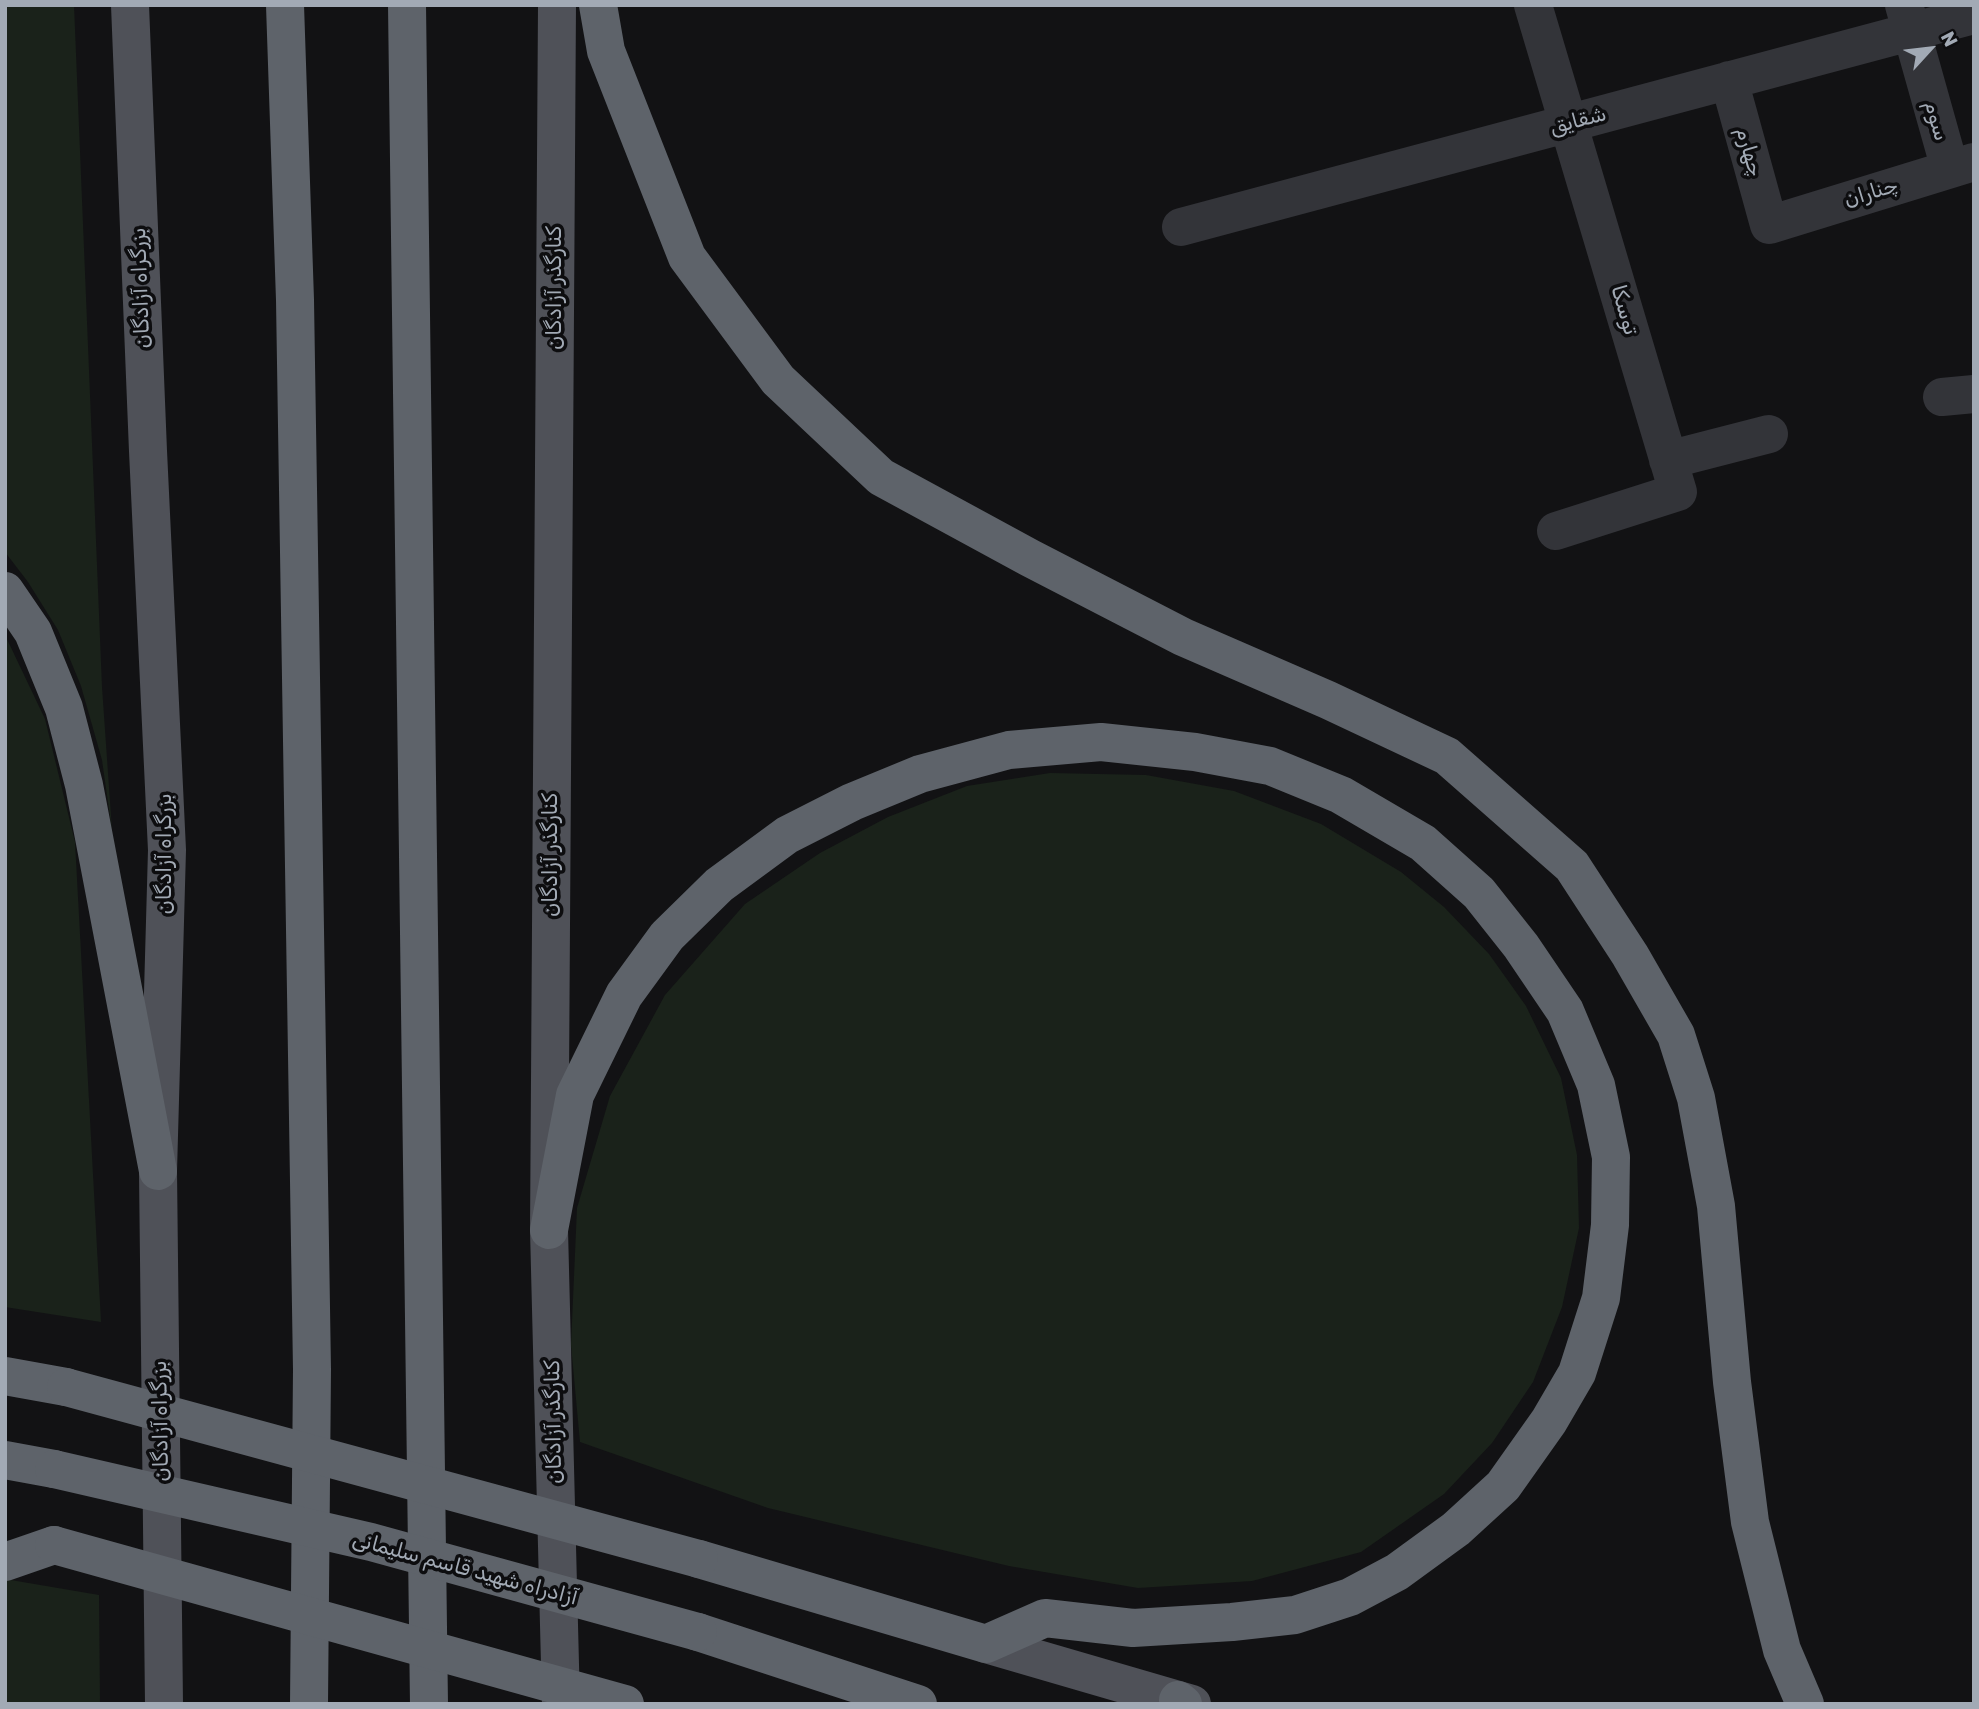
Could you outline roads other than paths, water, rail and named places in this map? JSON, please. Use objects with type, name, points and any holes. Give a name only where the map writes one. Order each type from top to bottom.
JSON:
[{"type":"highway","points":[[285,5],[295,300],[312,1327],[309,1704]]},
{"type":"highway","points":[[407,5],[429,1704]]},
{"type":"highway","points":[[598,5],[606,51],[687,257],[778,380],[881,477],[1183,637],[1447,756],[1572,866],[1630,955],[1676,1035],[1696,1098],[1716,1206],[1732,1382],[1750,1522],[1782,1650],[1805,1704]]},
{"type":"highway","points":[[5,591],[33,632],[64,708],[84,785],[158,1171]]},
{"type":"highway","points":[[5,1376],[66,1387],[699,1559],[986,1644],[1045,1618],[1133,1628],[1295,1615],[1350,1597],[1397,1572],[1456,1529],[1503,1486],[1549,1421],[1577,1373],[1601,1298],[1611,1225],[1611,1157],[1596,1084],[1565,1011],[1521,946],[1479,893],[1423,843],[1341,794],[1270,766],[1195,752],[1101,742],[1009,750],[920,774],[852,802],[787,835],[719,884],[667,936],[624,996],[575,1096],[549,1230]]},
{"type":"highway","name":"آزادراه شهید قاسم سلیمانی","points":[[5,1460],[371,1542],[698,1632],[918,1704]]},
{"type":"highway","points":[[5,1536],[54,1545],[625,1704]]},
{"type":"highway","points":[[5,1562],[54,1545]]},
{"type":"main road","name":"بزرگراه آزادگان","points":[[130,5],[167,850],[158,1171],[164,1704]]},
{"type":"main road","name":"کنارگذر آزادگان","points":[[557,5],[549,1230],[561,1704]]},
{"type":"main road","points":[[986,1644],[1184,1702]]},
{"type":"street","name":"توسکا","points":[[1533,5],[1678,492],[1556,531]]},
{"type":"street","name":"شقایق","points":[[1181,227],[1728,80],[1908,18],[1974,15]]},
{"type":"street","name":"سوم","points":[[1908,18],[1962,166]]},
{"type":"street","name":"چهارم","points":[[1728,80],[1769,225]]},
{"type":"street","name":"چناران","points":[[1769,225],[1962,166]]},
{"type":"street","points":[[1668,460],[1769,434]]}]
